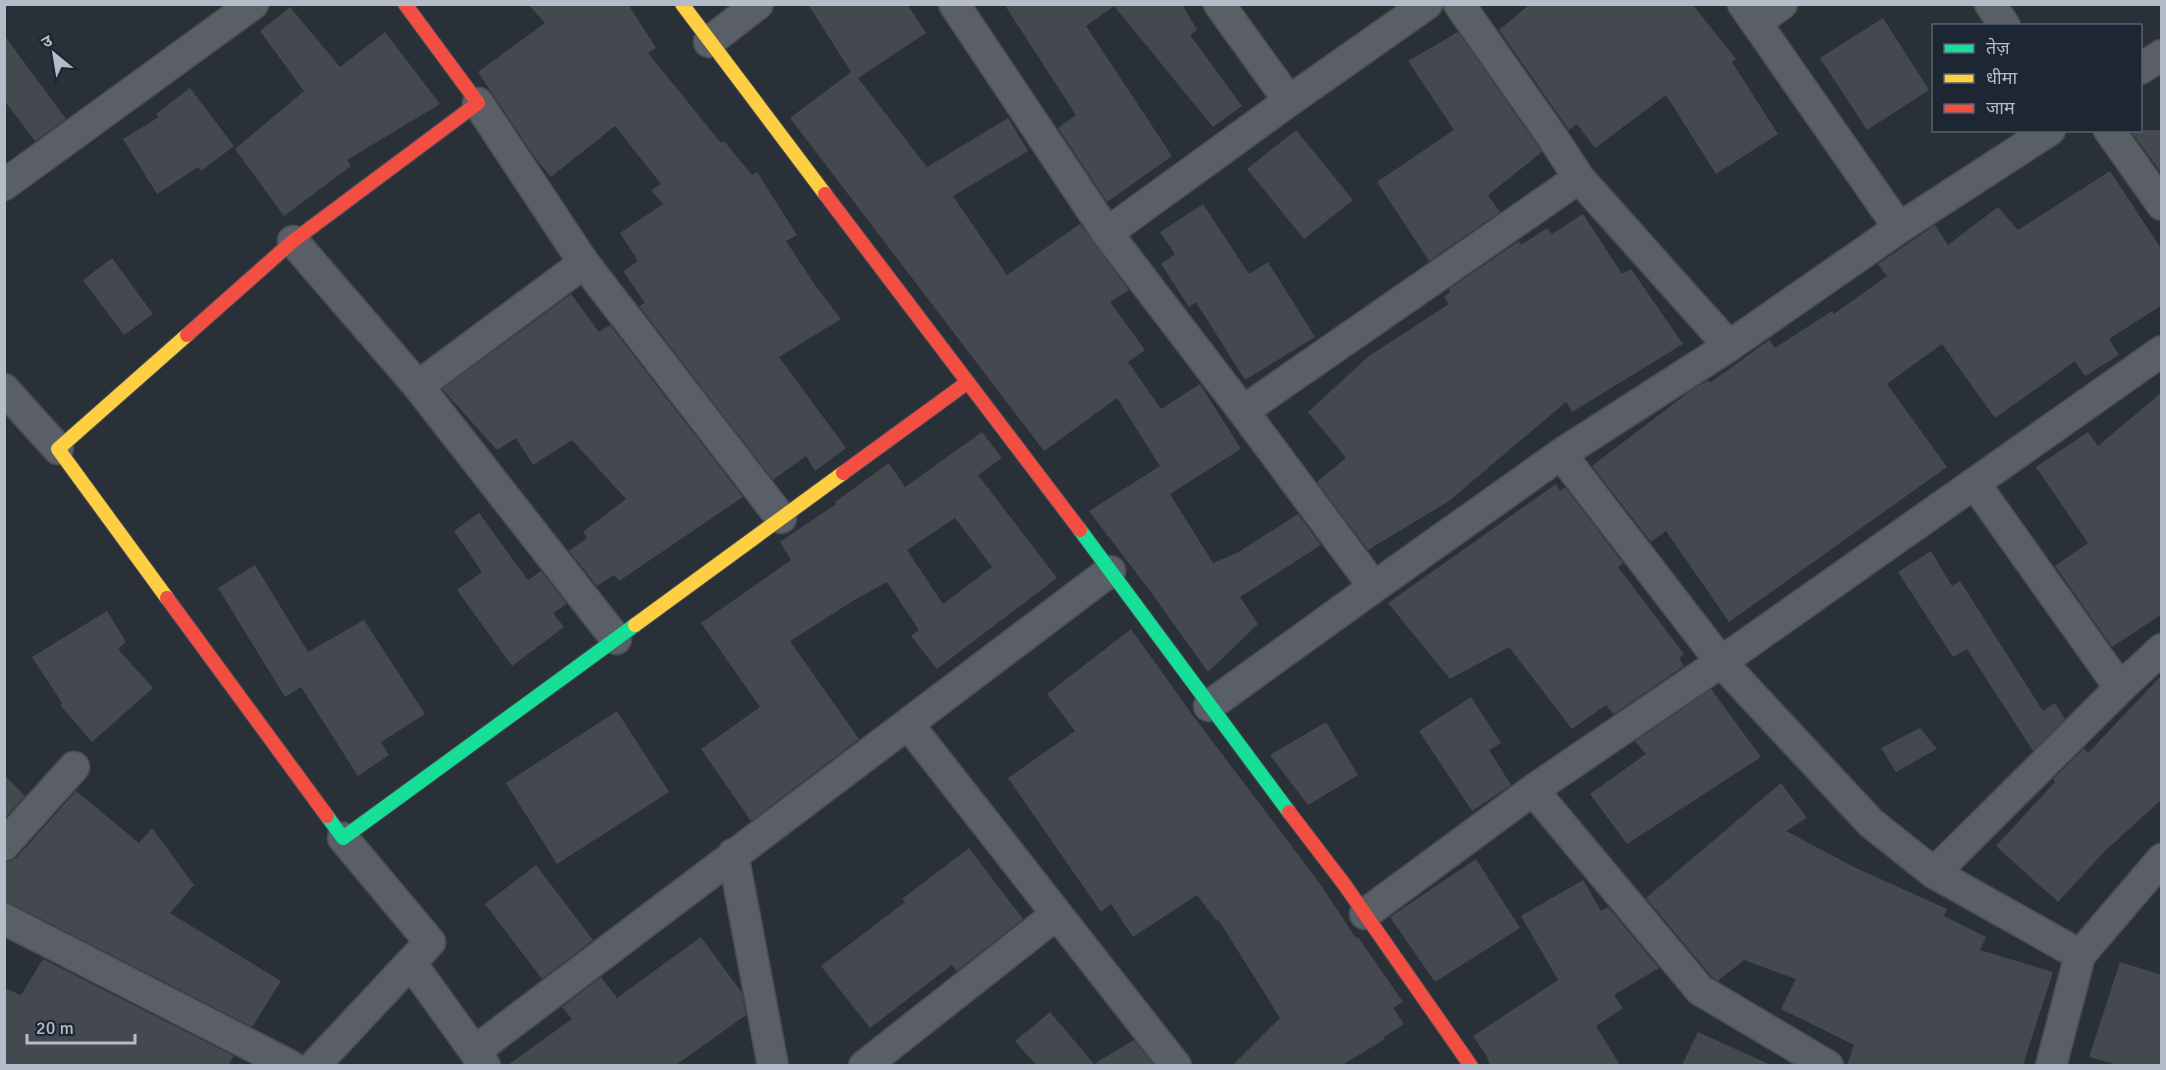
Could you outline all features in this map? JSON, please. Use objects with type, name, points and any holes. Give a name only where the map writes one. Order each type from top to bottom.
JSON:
[{"type":"street","points":[[4,185],[253,4]]},
{"type":"street","points":[[405,4],[478,104],[584,263],[781,518]]},
{"type":"street","points":[[682,4],[1110,571],[1365,914],[1471,1065]]},
{"type":"street","points":[[709,42],[758,4]]},
{"type":"street","points":[[954,4],[1107,233],[1374,586]]},
{"type":"street","points":[[1219,4],[1289,101]]},
{"type":"street","points":[[1107,233],[1427,4]]},
{"type":"street","points":[[1459,4],[1579,178],[1729,346]]},
{"type":"street","points":[[1782,4],[1750,14],[1899,228]]},
{"type":"street","points":[[1990,4],[2004,24]]},
{"type":"street","points":[[2142,68],[2162,55]]},
{"type":"street","points":[[58,449],[293,242],[478,104]]},
{"type":"street","points":[[1209,706],[1561,454],[1729,346],[1899,228],[2047,132]]},
{"type":"street","points":[[2110,132],[2162,205]]},
{"type":"street","points":[[1243,411],[1579,178]]},
{"type":"street","points":[[293,242],[418,386],[616,639]]},
{"type":"street","points":[[418,386],[584,263]]},
{"type":"street","points":[[1365,914],[1533,789],[1721,662],[2162,351]]},
{"type":"street","points":[[343,838],[968,382]]},
{"type":"street","points":[[4,389],[58,449],[343,838],[430,942],[327,1060]]},
{"type":"street","points":[[1561,454],[1721,662],[1871,823],[1934,873],[2080,955]]},
{"type":"street","points":[[1975,484],[2120,688]]},
{"type":"street","points":[[411,963],[480,1058],[733,854],[1110,571]]},
{"type":"street","points":[[1934,873],[2162,649]]},
{"type":"street","points":[[908,724],[1176,1065]]},
{"type":"street","points":[[4,845],[74,767]]},
{"type":"street","points":[[1533,789],[1700,990],[1828,1065]]},
{"type":"street","points":[[733,854],[774,1065]]},
{"type":"street","points":[[2051,1065],[2080,955],[2162,859]]},
{"type":"street","points":[[864,1065],[1057,914]]},
{"type":"street","points":[[4,919],[291,1065]]},
{"type":"building","points":[[528,4],[628,4],[656,48],[648,53],[721,143],[724,141],[752,175],[757,172],[797,235],[786,241],[841,319],[779,357],[846,448],[815,471],[806,456],[773,480],[639,306],[645,303],[623,271],[638,261],[620,233],[663,204],[651,190],[661,184],[615,126],[551,177],[535,158],[478,72],[545,23]]},
{"type":"building","points":[[808,4],[907,4],[926,33],[858,78],[927,167],[1008,118],[1028,151],[953,196],[1007,275],[1080,224],[1129,290],[1110,302],[1145,350],[1128,362],[1161,409],[1200,384],[1241,449],[1170,494],[1213,563],[1237,553],[1298,514],[1321,545],[1240,597],[1258,624],[1208,672],[1089,511],[1160,466],[1117,398],[1044,451],[790,118],[851,72]]},
{"type":"building","points":[[1004,4],[1182,4],[1197,30],[1190,35],[1242,106],[1213,127],[1114,6],[1086,26],[1172,156],[1107,202],[1058,128],[1076,115]]},
{"type":"building","points":[[1530,4],[1692,4],[1736,59],[1732,62],[1778,134],[1716,174],[1666,95],[1595,148],[1577,124],[1569,130],[1499,30]]},
{"type":"building","points":[[290,7],[340,67],[385,32],[440,104],[347,160],[351,166],[284,216],[235,149],[304,91],[260,31]]},
{"type":"building","points":[[1883,18],[1929,90],[1867,130],[1820,58]]},
{"type":"building","points":[[1458,32],[1542,152],[1488,195],[1500,212],[1429,261],[1377,182],[1454,130],[1408,61]]},
{"type":"building","points":[[4,35],[66,119],[35,141],[4,100]]},
{"type":"building","points":[[190,88],[234,146],[201,171],[198,167],[157,194],[123,139],[159,117],[156,114]]},
{"type":"building","points":[[1296,130],[1353,200],[1304,239],[1247,169]]},
{"type":"building","points":[[2162,130],[2162,174],[2131,132]]},
{"type":"building","points":[[2110,171],[2162,250],[2162,305],[2109,339],[2119,355],[2085,376],[2075,361],[1995,418],[1942,344],[1887,384],[1947,467],[1729,622],[1666,531],[1651,542],[1592,466],[1690,391],[1708,380],[1710,383],[1769,340],[1775,348],[1832,311],[1834,314],[1887,276],[1878,264],[1935,225],[1948,245],[1998,207],[2018,230]]},
{"type":"building","points":[[1203,204],[1249,274],[1268,262],[1315,337],[1245,380],[1196,302],[1189,307],[1161,264],[1175,254],[1160,232]]},
{"type":"building","points":[[1583,214],[1622,274],[1631,269],[1683,344],[1572,412],[1566,402],[1449,501],[1368,550],[1317,482],[1346,458],[1308,412],[1369,356],[1449,304],[1444,297],[1450,292],[1449,289],[1519,241],[1521,245],[1547,228],[1552,234]]},
{"type":"building","points":[[112,258],[153,314],[124,335],[83,280]]},
{"type":"building","points":[[571,294],[599,332],[610,325],[743,497],[619,581],[614,575],[597,586],[569,551],[587,538],[583,532],[626,499],[572,440],[533,465],[516,438],[497,450],[442,389]]},
{"type":"building","points":[[2162,392],[2162,614],[2112,647],[2055,566],[2088,543],[2036,467],[2088,432],[2098,446]]},
{"type":"building","points":[[982,432],[1002,458],[978,475],[1057,578],[937,669],[911,636],[919,630],[887,582],[790,641],[859,739],[751,821],[701,749],[760,707],[701,623],[791,560],[780,542],[836,504],[835,502],[889,463],[905,487]],"holes":[[[955,518],[992,567],[943,604],[907,550]]]},
{"type":"building","points":[[1556,484],[1560,491],[1565,487],[1623,563],[1618,567],[1684,654],[1679,658],[1684,666],[1614,714],[1606,705],[1572,729],[1509,647],[1450,679],[1388,603]]},
{"type":"building","points":[[479,513],[528,580],[541,571],[567,604],[553,613],[564,627],[512,666],[457,590],[482,572],[454,531]]},
{"type":"building","points":[[1931,551],[1952,586],[1960,581],[2043,711],[2055,703],[2065,719],[2033,751],[1967,649],[1953,657],[1898,572]]},
{"type":"building","points":[[255,565],[308,652],[364,620],[425,714],[381,742],[389,755],[358,776],[301,687],[285,697],[218,588]]},
{"type":"building","points":[[107,611],[126,642],[118,649],[153,688],[92,742],[60,705],[62,703],[32,657]]},
{"type":"building","points":[[1131,629],[1194,717],[1318,881],[1403,1002],[1393,1008],[1404,1024],[1384,1037],[1385,1039],[1342,1065],[1233,1065],[1280,1018],[1218,919],[1216,920],[1197,895],[1133,937],[1111,904],[1101,912],[1008,778],[1075,731],[1047,694]]},
{"type":"building","points":[[2162,675],[2162,799],[2105,851],[2058,902],[1996,846],[2055,782],[2053,779],[2084,748],[2088,753]]},
{"type":"building","points":[[1711,689],[1761,757],[1627,844],[1590,794],[1646,754],[1635,741]]},
{"type":"building","points":[[1471,697],[1501,743],[1489,750],[1511,785],[1472,811],[1419,731]]},
{"type":"building","points":[[617,711],[669,792],[557,864],[506,783]]},
{"type":"building","points":[[1326,722],[1358,775],[1308,805],[1270,755]]},
{"type":"building","points":[[1920,728],[1937,749],[1896,772],[1881,748]]},
{"type":"building","points":[[4,775],[25,796],[4,819]]},
{"type":"building","points":[[1781,783],[1807,818],[1786,831],[1856,868],[1947,909],[1944,916],[1986,937],[1980,950],[2053,972],[2023,1065],[1847,1065],[1854,1045],[1781,1009],[1796,979],[1744,960],[1718,981],[1711,976],[1646,898]]},
{"type":"building","points":[[76,791],[139,843],[152,828],[194,885],[170,913],[281,981],[252,1027],[12,904],[4,902],[4,862],[17,857]]},
{"type":"building","points":[[969,848],[1023,919],[957,971],[952,965],[870,1028],[821,966],[905,902],[902,899]]},
{"type":"building","points":[[1476,859],[1520,928],[1435,982],[1390,917]]},
{"type":"building","points":[[536,865],[593,940],[542,979],[485,904]]},
{"type":"building","points":[[1583,880],[1601,911],[1608,907],[1659,968],[1614,995],[1623,1008],[1596,1026],[1620,1065],[1490,1065],[1473,1036],[1558,980],[1521,916]]},
{"type":"building","points":[[701,937],[742,993],[746,1015],[676,1065],[508,1065],[572,1019],[562,1007],[601,977],[617,998]]},
{"type":"building","points":[[43,959],[234,1056],[228,1065],[4,1065],[4,988],[21,995]]},
{"type":"building","points":[[2120,962],[2162,975],[2162,1065],[2117,1065],[2089,1057]]},
{"type":"building","points":[[1050,1012],[1094,1064],[1134,1040],[1154,1065],[1036,1065],[1015,1041]]},
{"type":"building","points":[[1698,1032],[1771,1065],[1682,1065]]},
{"type":"traffic: fast","points":[[1080,530],[1289,812]]},
{"type":"traffic: fast","points":[[327,816],[343,838],[635,625]]},
{"type":"traffic: slow","points":[[682,4],[825,194]]},
{"type":"traffic: slow","points":[[167,598],[58,449],[187,335]]},
{"type":"traffic: slow","points":[[635,625],[843,473]]},
{"type":"traffic: jam","points":[[187,335],[293,241],[478,103],[405,4]]},
{"type":"traffic: jam","points":[[825,194],[1080,530]]},
{"type":"traffic: jam","points":[[843,473],[968,382]]},
{"type":"traffic: jam","points":[[167,598],[327,816]]},
{"type":"traffic: jam","points":[[1289,812],[1344,884],[1471,1066]]}]
